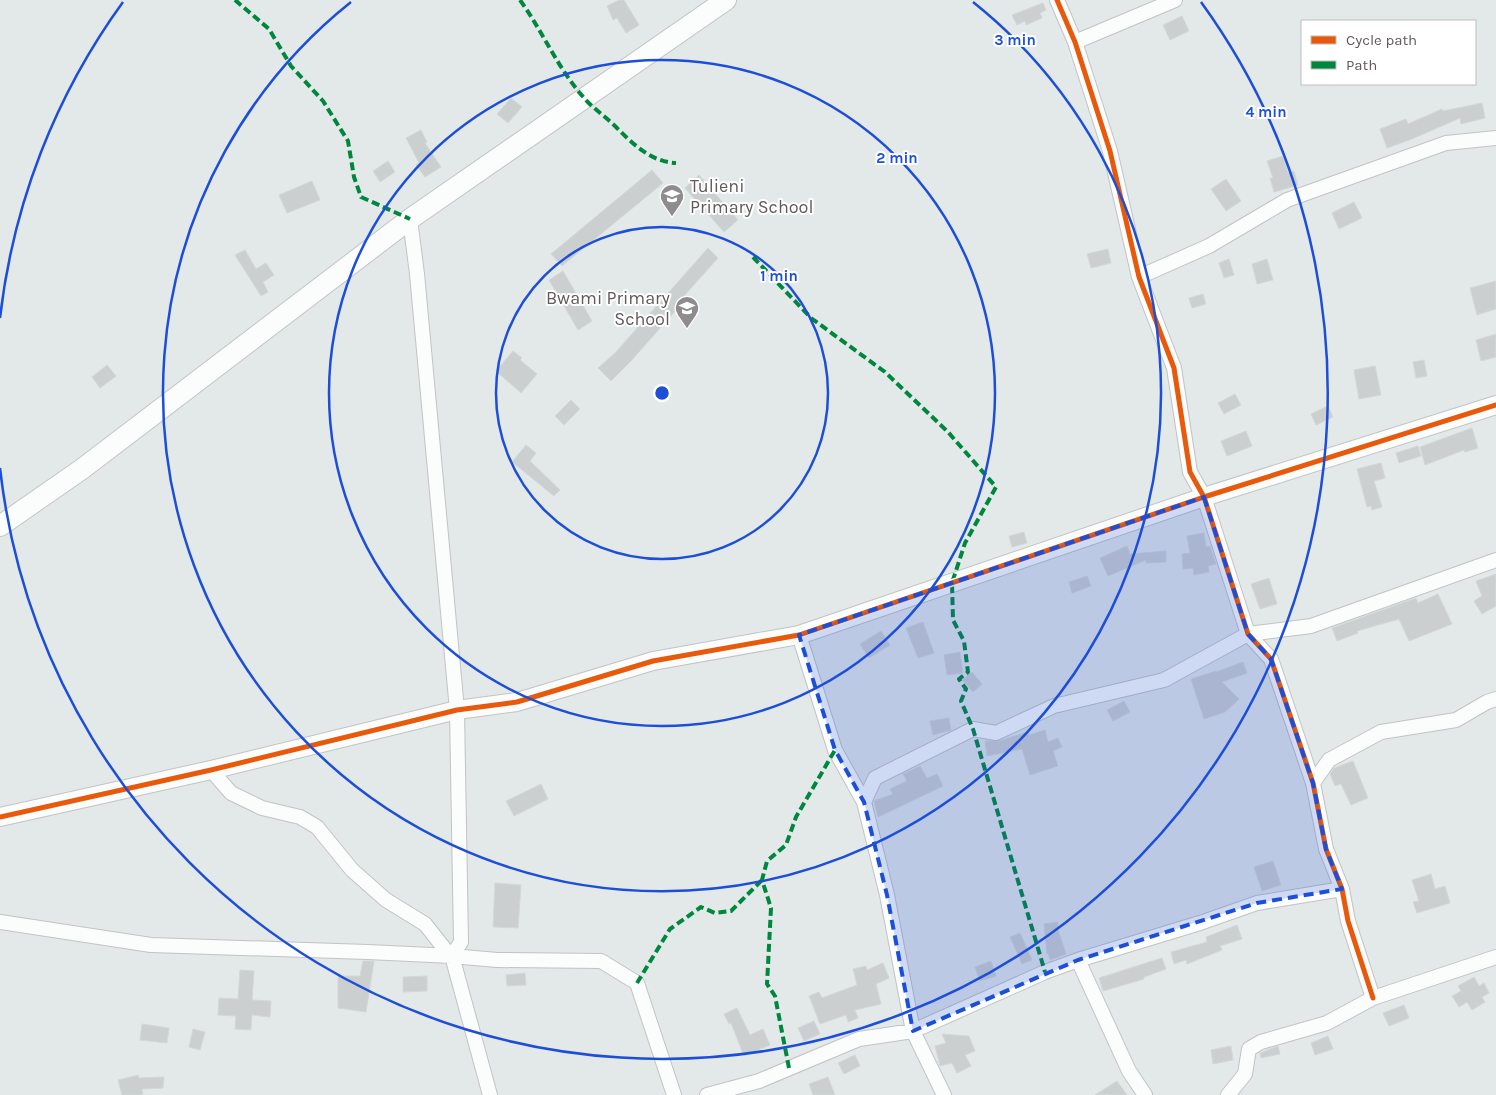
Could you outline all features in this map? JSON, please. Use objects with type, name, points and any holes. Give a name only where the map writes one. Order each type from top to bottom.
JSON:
[{"type":"main road","points":[[0,526],[82,469],[410,219],[726,0]]},
{"type":"street","points":[[1057,0],[1075,42],[1110,151],[1139,277],[1174,368],[1190,472],[1204,497],[1248,634],[1271,659],[1312,783],[1326,849],[1342,889],[1348,921],[1373,998]]},
{"type":"street","points":[[1075,42],[1175,0]]},
{"type":"street","points":[[1139,277],[1208,246],[1287,200],[1446,143],[1496,138]]},
{"type":"street","points":[[410,219],[418,284],[457,710],[461,942],[452,956]]},
{"type":"street","points":[[0,816],[210,770],[457,710],[517,702],[653,661],[799,635],[1204,497],[1496,404]]},
{"type":"street","points":[[864,802],[875,778],[973,729],[996,732],[1054,706],[1164,680],[1248,634],[1311,626],[1496,560]]},
{"type":"street","points":[[799,635],[835,750],[864,802],[887,895],[913,1031],[944,1095]]},
{"type":"street","points":[[1312,783],[1328,760],[1381,732],[1456,720],[1487,702],[1496,699]]},
{"type":"street","points":[[210,770],[231,793],[262,808],[300,818],[317,827],[352,870],[386,900],[425,924],[452,956],[490,1095]]},
{"type":"street","points":[[707,1095],[761,1088],[859,1039],[913,1031],[1045,972],[1078,960],[1200,923],[1257,903],[1342,889]]},
{"type":"street","points":[[0,922],[151,945],[452,956],[497,960],[601,961],[637,983],[674,1095]]},
{"type":"street","points":[[1228,1095],[1245,1074],[1248,1049],[1261,1042],[1327,1023],[1373,998],[1496,957]]},
{"type":"street","points":[[1078,960],[1129,1070],[1145,1095]]},
{"type":"highlighted area","points":[[1204,497],[1248,634],[1271,659],[1313,783],[1326,849],[1342,889],[1257,903],[1078,960],[913,1031],[887,895],[864,802],[835,750],[799,635]]},
{"type":"building","points":[[619,0],[624,0],[639,25],[626,33],[617,18],[613,20],[607,6]]},
{"type":"building","points":[[1043,3],[1046,10],[1040,13],[1042,18],[1026,25],[1025,21],[1017,25],[1012,15]]},
{"type":"building","points":[[1182,16],[1189,31],[1170,40],[1163,25]]},
{"type":"building","points":[[511,98],[522,107],[508,123],[497,114]]},
{"type":"building","points":[[1482,103],[1485,118],[1461,124],[1460,118],[1387,148],[1380,129],[1406,119],[1408,124],[1442,109],[1443,111]]},
{"type":"building","points":[[421,130],[427,142],[425,143],[441,167],[425,177],[416,165],[419,163],[406,138]]},
{"type":"building","points":[[1283,156],[1288,173],[1294,171],[1298,185],[1274,192],[1270,178],[1273,178],[1267,161]]},
{"type":"building","points":[[388,161],[395,172],[380,182],[373,171]]},
{"type":"building","points":[[652,170],[663,183],[562,266],[551,254]]},
{"type":"building","points":[[699,175],[738,220],[724,232],[685,188]]},
{"type":"building","points":[[1226,179],[1241,201],[1226,211],[1211,189]]},
{"type":"building","points":[[312,181],[320,200],[287,213],[279,195]]},
{"type":"building","points":[[1354,202],[1362,218],[1339,229],[1332,213]]},
{"type":"building","points":[[708,248],[718,258],[674,307],[677,309],[611,381],[598,368],[615,353]]},
{"type":"building","points":[[1108,249],[1111,263],[1091,268],[1087,254]]},
{"type":"building","points":[[245,250],[256,269],[266,263],[274,275],[263,282],[268,292],[261,296],[235,255]]},
{"type":"building","points":[[1229,259],[1234,275],[1224,278],[1219,263]]},
{"type":"building","points":[[1267,259],[1273,280],[1257,284],[1252,264]]},
{"type":"building","points":[[563,271],[592,321],[578,330],[549,280]]},
{"type":"building","points":[[1496,281],[1496,309],[1477,315],[1470,288]]},
{"type":"building","points":[[1203,294],[1206,304],[1192,308],[1189,298]]},
{"type":"building","points":[[1496,334],[1496,357],[1481,361],[1476,340]]},
{"type":"building","points":[[513,351],[522,358],[520,360],[537,374],[521,393],[496,371]]},
{"type":"building","points":[[1424,360],[1427,376],[1416,378],[1413,362]]},
{"type":"building","points":[[107,365],[116,376],[100,388],[92,377]]},
{"type":"building","points":[[1375,366],[1381,395],[1359,399],[1354,370]]},
{"type":"building","points":[[1235,394],[1241,405],[1224,414],[1218,403]]},
{"type":"building","points":[[571,400],[580,409],[564,425],[555,416]]},
{"type":"building","points":[[1328,406],[1333,417],[1316,425],[1311,414]]},
{"type":"building","points":[[1472,428],[1478,448],[1465,452],[1464,450],[1425,465],[1420,447]]},
{"type":"building","points":[[1246,431],[1252,446],[1227,456],[1221,441]]},
{"type":"building","points":[[526,445],[536,453],[530,461],[560,490],[554,496],[512,462]]},
{"type":"building","points":[[1418,446],[1421,456],[1399,463],[1396,453]]},
{"type":"building","points":[[1381,463],[1385,478],[1374,481],[1382,507],[1372,510],[1371,506],[1367,507],[1357,469]]},
{"type":"building","points":[[1024,532],[1027,543],[1012,547],[1009,536]]},
{"type":"building","points":[[1204,533],[1206,547],[1210,546],[1216,564],[1208,566],[1209,572],[1194,575],[1193,568],[1183,569],[1182,554],[1190,553],[1187,536]]},
{"type":"building","points":[[1127,546],[1130,554],[1166,551],[1166,562],[1146,563],[1146,560],[1108,576],[1100,558]]},
{"type":"building","points":[[1496,574],[1496,606],[1482,614],[1474,601],[1482,596],[1476,581]]},
{"type":"building","points":[[1087,576],[1091,586],[1072,593],[1069,582]]},
{"type":"building","points":[[1269,578],[1277,604],[1260,609],[1251,584]]},
{"type":"building","points":[[1438,594],[1452,624],[1409,641],[1399,619],[1357,631],[1358,633],[1337,641],[1332,628],[1416,598],[1418,603]]},
{"type":"building","points":[[923,622],[934,653],[918,658],[906,628]]},
{"type":"building","points":[[881,631],[890,645],[869,658],[860,644]]},
{"type":"building","points":[[960,652],[963,673],[947,675],[944,655]]},
{"type":"building","points":[[1243,662],[1247,673],[1222,682],[1239,699],[1225,712],[1204,719],[1191,679]]},
{"type":"building","points":[[972,672],[982,684],[973,692],[962,680]]},
{"type":"building","points":[[1124,701],[1130,712],[1113,721],[1107,710]]},
{"type":"building","points":[[949,718],[951,730],[933,735],[930,721]]},
{"type":"building","points":[[1045,730],[1048,742],[1058,738],[1062,747],[1053,751],[1058,766],[1030,775],[1022,749],[987,756],[985,741],[999,741],[1027,732],[1028,735]]},
{"type":"building","points":[[1353,761],[1368,798],[1351,805],[1341,784],[1335,786],[1330,774],[1334,768]]},
{"type":"building","points":[[920,766],[927,778],[937,774],[943,786],[878,817],[874,801],[893,794],[890,789],[907,781],[903,774]]},
{"type":"building","points":[[541,784],[548,799],[514,816],[506,801]]},
{"type":"building","points":[[1273,861],[1281,885],[1262,891],[1254,867]]},
{"type":"building","points":[[1431,874],[1435,889],[1445,886],[1450,903],[1417,913],[1413,902],[1419,901],[1412,880]]},
{"type":"building","points":[[495,883],[521,885],[518,928],[493,927]]},
{"type":"building","points":[[1058,922],[1058,930],[1066,954],[1050,960],[1047,954],[1044,924]]},
{"type":"building","points":[[1237,925],[1242,939],[1220,946],[1222,950],[1187,964],[1186,960],[1174,964],[1171,952],[1207,942],[1206,937]]},
{"type":"building","points":[[1020,933],[1032,960],[1022,964],[1010,937]]},
{"type":"building","points":[[1162,958],[1166,969],[1144,977],[1144,979],[1103,991],[1099,978]]},
{"type":"building","points":[[363,961],[374,961],[366,1012],[338,1008],[338,976],[360,976]]},
{"type":"building","points":[[991,961],[996,976],[980,981],[975,967]]},
{"type":"building","points":[[883,963],[889,978],[876,984],[881,1004],[855,1010],[858,1018],[848,1022],[846,1015],[820,1024],[809,996],[819,992],[822,998],[857,985],[853,969],[866,966],[867,970]]},
{"type":"building","points":[[240,970],[254,971],[252,1000],[271,1001],[270,1017],[252,1015],[251,1030],[235,1029],[236,1016],[218,1015],[219,998],[238,999]]},
{"type":"building","points":[[525,973],[526,985],[507,986],[506,975]]},
{"type":"building","points":[[427,976],[427,991],[403,992],[403,977]]},
{"type":"building","points":[[1474,977],[1479,986],[1484,983],[1489,993],[1482,997],[1485,1002],[1472,1010],[1467,1002],[1459,1007],[1452,996],[1461,991],[1458,986]]},
{"type":"building","points":[[1404,1005],[1409,1018],[1389,1026],[1383,1013]]},
{"type":"building","points":[[737,1008],[750,1035],[763,1029],[770,1045],[744,1056],[731,1023],[729,1024],[724,1014]]},
{"type":"building","points":[[814,1021],[820,1034],[804,1041],[798,1028]]},
{"type":"building","points":[[142,1024],[169,1028],[167,1043],[140,1040]]},
{"type":"building","points":[[193,1029],[205,1032],[200,1050],[189,1047]]},
{"type":"building","points":[[942,1034],[969,1036],[975,1051],[965,1055],[971,1066],[957,1073],[952,1063],[940,1066],[935,1046],[946,1043]]},
{"type":"building","points":[[1328,1036],[1333,1049],[1315,1055],[1311,1043]]},
{"type":"building","points":[[1231,1046],[1233,1060],[1213,1064],[1211,1050]]},
{"type":"building","points":[[1278,1046],[1280,1054],[1261,1058],[1260,1053]]},
{"type":"building","points":[[855,1055],[860,1066],[844,1074],[838,1063]]},
{"type":"building","points":[[138,1075],[139,1078],[164,1077],[163,1088],[142,1089],[143,1095],[122,1095],[118,1080]]},
{"type":"building","points":[[828,1077],[835,1095],[813,1095],[809,1084]]},
{"type":"building","points":[[1117,1081],[1127,1095],[1095,1095]]},
{"type":"marked path","points":[[235,0],[269,29],[291,66],[323,101],[348,141],[354,177],[361,197],[410,219]]},
{"type":"marked path","points":[[520,0],[575,87],[589,103],[643,151],[658,159],[676,163]]},
{"type":"marked path","points":[[753,257],[811,318],[885,372],[948,432],[996,487],[965,543],[952,583],[953,620],[964,641],[968,672],[959,679],[966,689],[961,701],[973,729],[1045,972]]},
{"type":"marked path","points":[[789,1068],[775,996],[767,984],[771,908],[762,880],[767,861],[786,845],[796,817],[835,750]]},
{"type":"marked path","points":[[637,983],[670,929],[701,907],[715,913],[731,911],[762,880]]},
{"type":"cycle path","points":[[1057,0],[1075,42],[1110,151],[1139,277],[1174,368],[1190,472],[1204,497],[1248,634],[1271,659],[1313,783],[1326,849],[1342,889],[1348,921],[1373,998]]},
{"type":"cycle path","points":[[0,817],[211,770],[457,710],[517,702],[653,661],[799,635],[1204,497],[1496,405]]},
{"type":"place","name":"Tulieni Primary School","points":[[672,217]]},
{"type":"place","name":"Bwami Primary School","points":[[687,329]]}]
